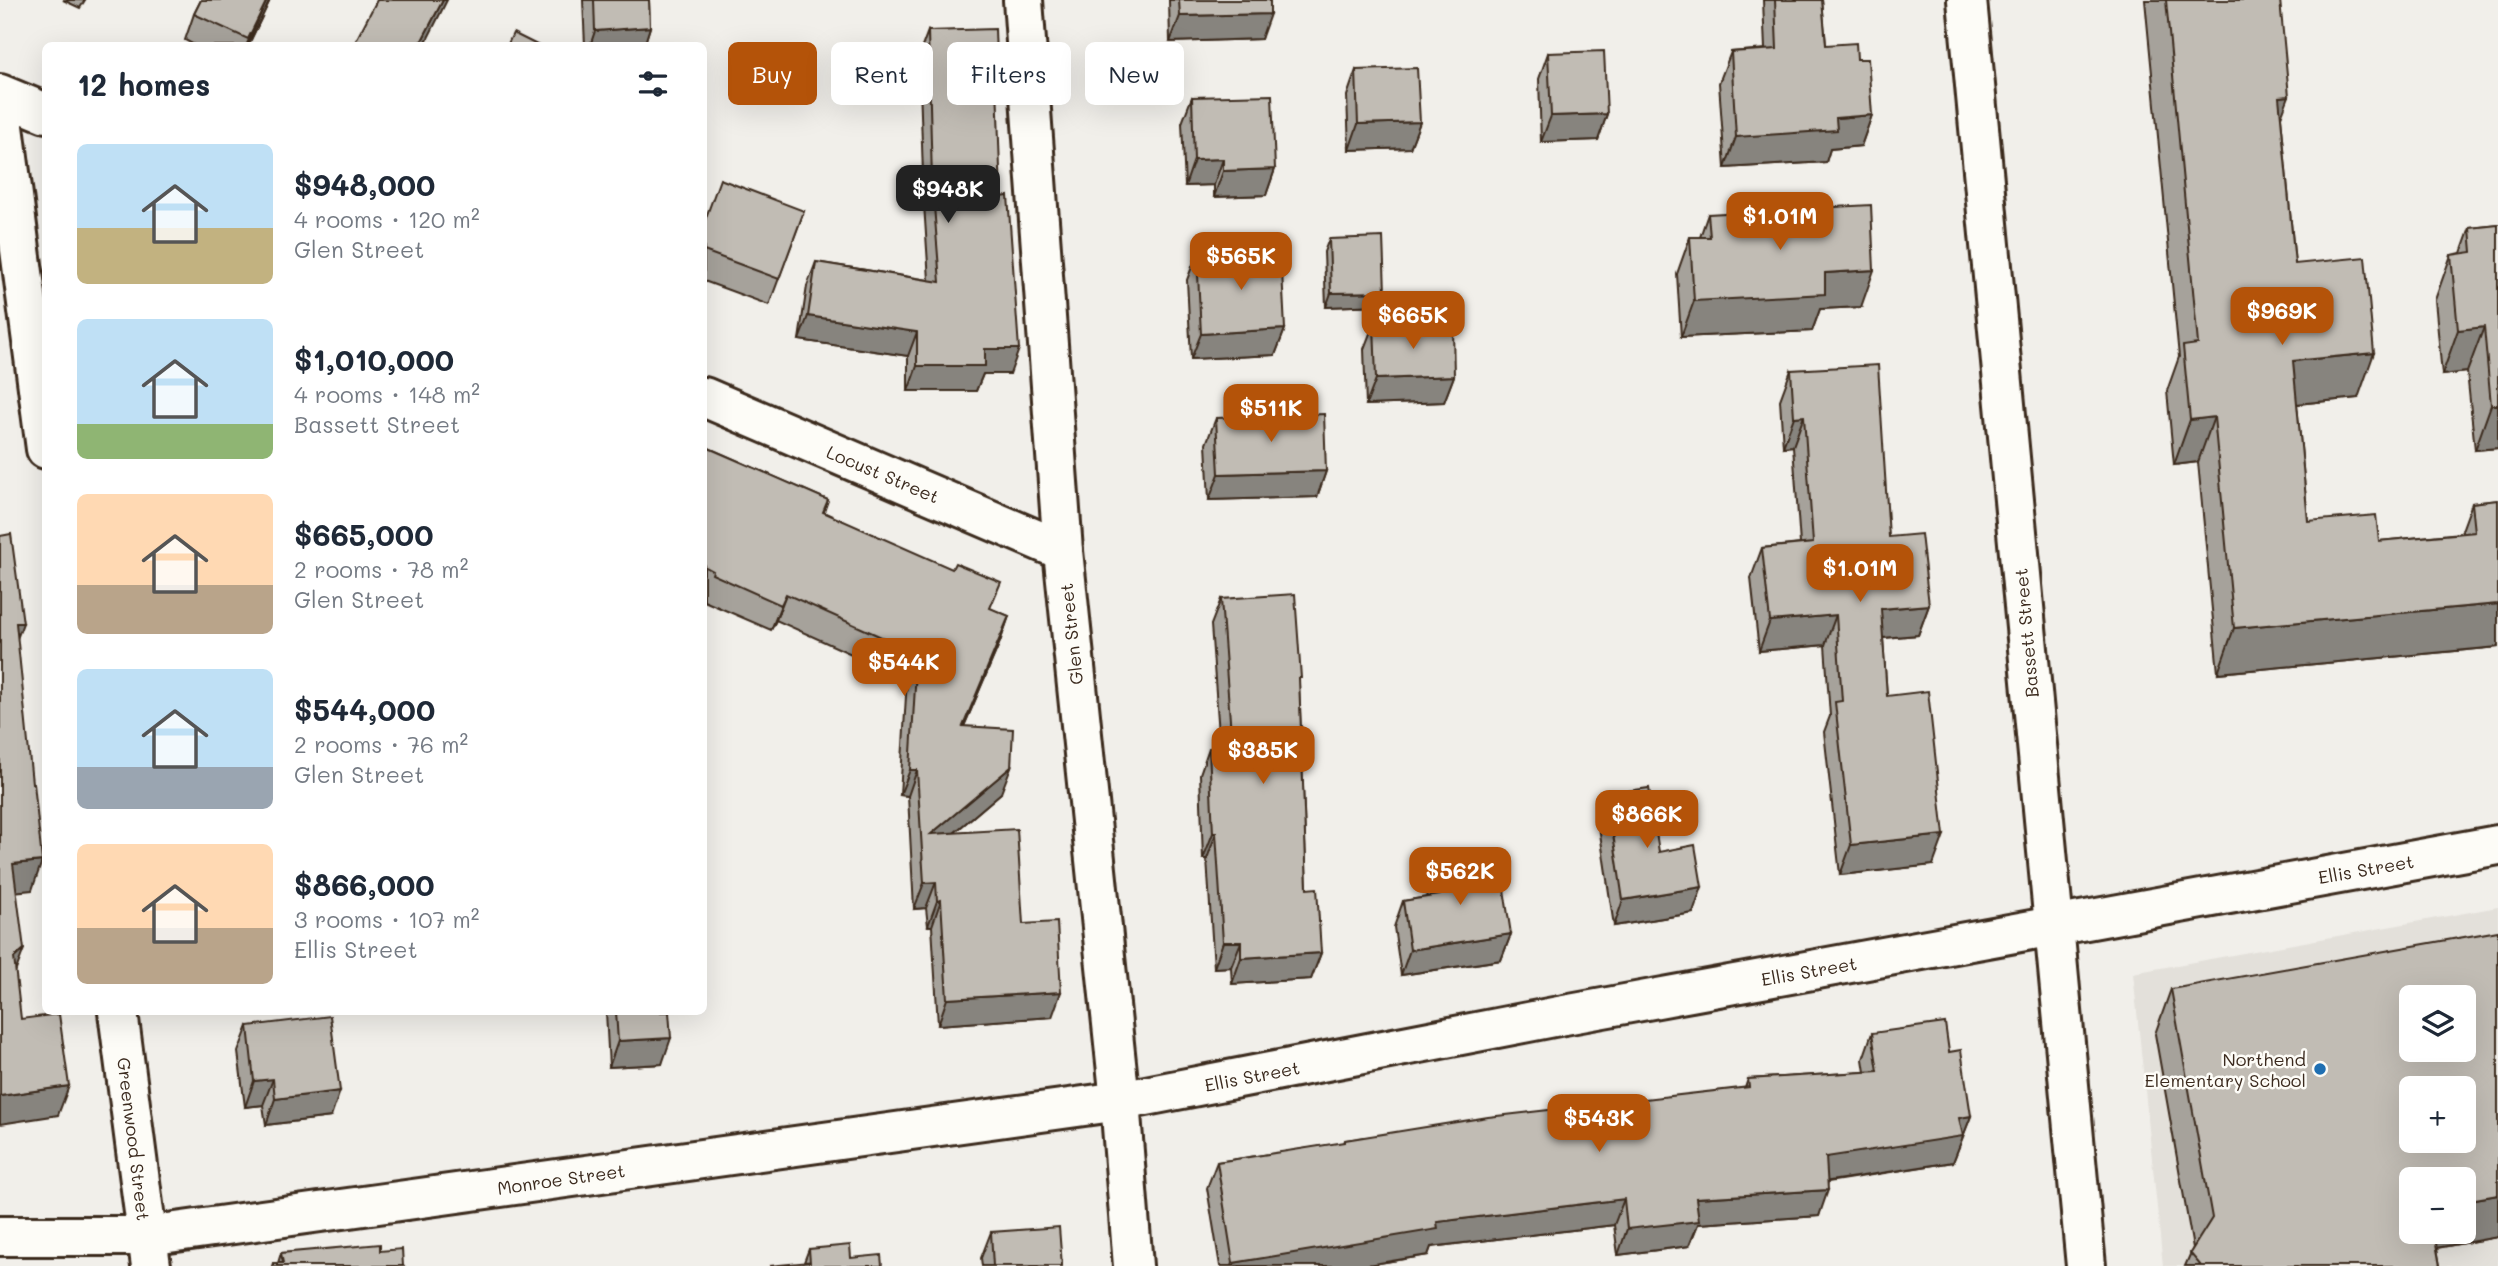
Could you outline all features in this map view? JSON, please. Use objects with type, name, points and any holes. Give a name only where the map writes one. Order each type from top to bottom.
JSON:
[{"type":"street","name":"Glen Street","points":[[1023,0],[1063,551],[1120,1101],[1133,1266]]},
{"type":"street","name":"Bassett Street","points":[[1967,0],[2086,1266]]},
{"type":"street","points":[[42,111],[0,95],[42,418]]},
{"type":"street","name":"Locust Street","points":[[707,398],[1063,551]]},
{"type":"street","name":"Ellis Street","points":[[1120,1101],[1559,1016],[2498,845]]},
{"type":"street","name":"Greenwood Street","points":[[118,1015],[149,1251]]},
{"type":"street","name":"Monroe Street","points":[[0,1236],[149,1251],[1120,1101]]},
{"type":"shaded area","name":"Northend Elementary School","points":[[2498,907],[2498,1266],[2163,1266],[2133,973]]},
{"type":"building","points":[[201,0],[267,0],[248,39],[194,14]]},
{"type":"building","points":[[377,0],[443,0],[421,42],[355,42]]},
{"type":"building","points":[[594,0],[649,0],[650,27],[595,31]]},
{"type":"building","points":[[1179,0],[1270,0],[1270,14],[1180,16]]},
{"type":"building","points":[[1775,0],[1822,0],[1826,45],[1856,43],[1857,59],[1868,59],[1872,115],[1836,118],[1837,130],[1736,137],[1731,52],[1777,49]]},
{"type":"building","points":[[2166,0],[2280,0],[2289,96],[2279,97],[2295,264],[2365,257],[2374,353],[2293,361],[2308,521],[2376,515],[2379,541],[2475,532],[2472,503],[2498,500],[2498,604],[2234,628],[2214,417],[2190,420],[2183,346],[2198,344]]},
{"type":"building","points":[[995,29],[995,42],[947,42],[947,105],[998,105],[1001,197],[1008,196],[1019,349],[985,349],[985,366],[917,366],[917,332],[808,316],[816,262],[940,282],[932,180],[930,105],[933,105],[933,42],[928,42],[928,31]]},
{"type":"building","points":[[513,33],[531,42],[509,42]]},
{"type":"building","points":[[1604,51],[1607,114],[1551,116],[1548,53]]},
{"type":"building","points":[[1417,68],[1420,122],[1358,124],[1356,70]]},
{"type":"building","points":[[1272,95],[1275,169],[1223,171],[1223,159],[1194,160],[1192,97]]},
{"type":"building","points":[[720,179],[804,211],[779,279],[707,252],[707,215]]},
{"type":"building","points":[[1871,205],[1874,270],[1825,273],[1825,294],[1694,301],[1690,237],[1710,237],[1708,214]]},
{"type":"building","points":[[2498,225],[2498,405],[2491,405],[2484,327],[2458,330],[2451,255],[2472,252],[2470,228]]},
{"type":"building","points":[[1383,237],[1385,292],[1331,293],[1329,239]]},
{"type":"building","points":[[1281,251],[1285,329],[1201,334],[1197,254]]},
{"type":"building","points":[[1422,321],[1422,330],[1453,329],[1454,376],[1376,379],[1374,323]]},
{"type":"building","points":[[1878,365],[1889,537],[1921,534],[1929,605],[1881,609],[1887,696],[1928,691],[1944,835],[1851,845],[1835,702],[1842,701],[1836,615],[1770,621],[1762,548],[1813,543],[1804,416],[1794,417],[1791,370]]},
{"type":"building","points":[[1324,414],[1326,471],[1219,474],[1216,418]]},
{"type":"building","points":[[707,447],[828,500],[823,512],[952,569],[955,563],[1001,582],[990,608],[1009,616],[963,726],[1013,729],[1011,767],[931,834],[1017,829],[1023,924],[1057,922],[1061,992],[947,999],[941,900],[937,901],[936,882],[924,883],[917,770],[910,770],[917,653],[786,594],[781,605],[712,574],[713,571],[707,568]]},
{"type":"building","points":[[11,534],[23,623],[16,623],[42,861],[13,864],[24,949],[14,958],[21,1019],[59,1015],[69,1086],[0,1096],[0,536]]},
{"type":"building","points":[[1295,594],[1301,678],[1307,889],[1317,888],[1321,953],[1241,958],[1241,942],[1223,942],[1216,833],[1213,833],[1209,748],[1232,747],[1221,599]]},
{"type":"building","points":[[1649,788],[1659,852],[1695,845],[1702,887],[1623,900],[1607,794]]},
{"type":"building","points":[[1499,858],[1511,934],[1410,950],[1403,901],[1440,895],[1436,868]]},
{"type":"building","name":"Northend Elementary School","points":[[2498,931],[2498,1195],[2476,1199],[2476,1167],[2399,1167],[2399,1244],[2436,1244],[2440,1266],[2201,1266],[2190,1253],[2212,1218],[2171,989]]},
{"type":"building","points":[[616,1015],[669,1015],[671,1038],[618,1041]]},
{"type":"building","points":[[330,1016],[340,1091],[275,1099],[273,1079],[254,1081],[248,1026]]},
{"type":"building","points":[[1945,1023],[1949,1052],[1961,1050],[1971,1116],[1959,1118],[1963,1136],[1826,1157],[1828,1190],[1696,1198],[1699,1221],[1627,1229],[1624,1199],[1437,1222],[1438,1229],[1233,1263],[1217,1162],[1488,1117],[1749,1087],[1748,1079],[1878,1071],[1872,1033]]},
{"type":"building","points":[[1059,1227],[1062,1266],[993,1266],[991,1232]]},
{"type":"building","points":[[380,1244],[380,1251],[402,1249],[403,1266],[273,1266],[273,1263],[283,1263],[281,1253]]},
{"type":"building","points":[[850,1245],[851,1258],[881,1255],[882,1266],[769,1266],[810,1262],[809,1249]]},
{"type":"place","name":"Northend Elementary School","points":[[2320,1069]]}]
